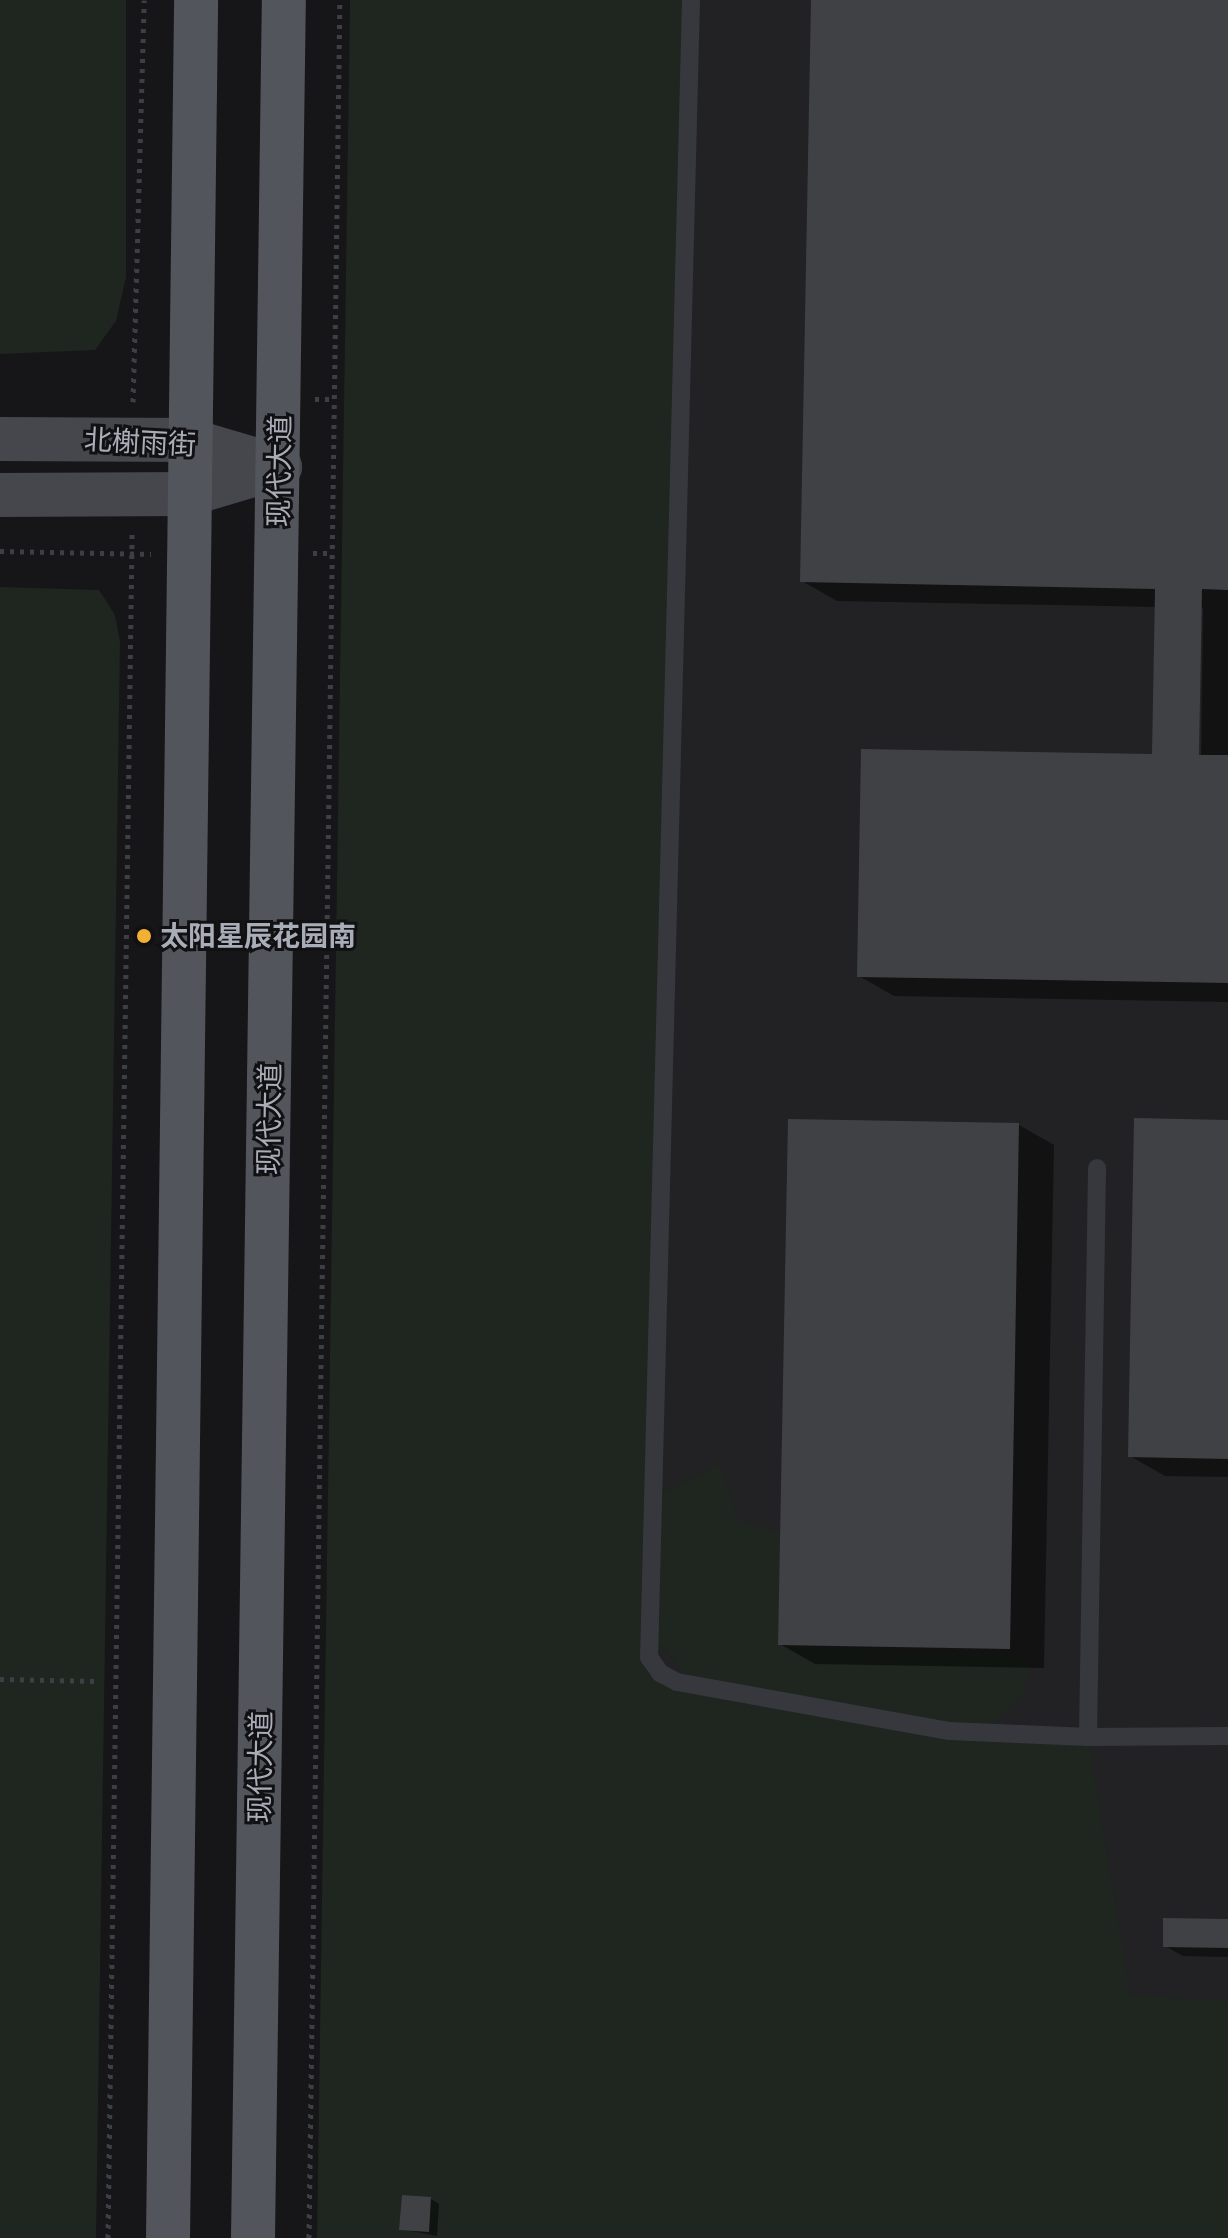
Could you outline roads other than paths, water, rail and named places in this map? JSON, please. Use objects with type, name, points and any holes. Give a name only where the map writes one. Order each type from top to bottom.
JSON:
[{"type":"main road","points":[[168,2238],[196,0]]},
{"type":"main road","name":"现代大道","points":[[253,2238],[280,467],[284,0]]},
{"type":"main road","name":"北榭雨街","points":[[0,439],[189,440],[280,467]]},
{"type":"main road","name":"北榭雨街","points":[[0,495],[189,494],[280,467]]},
{"type":"lane","points":[[691,0],[649,1657],[660,1673],[677,1682],[844,1716],[950,1731],[1088,1737],[1228,1736]]},
{"type":"lane","points":[[1088,1737],[1097,1168]]},
{"type":"place","name":"太阳星辰花园南","points":[[144,936]]}]
